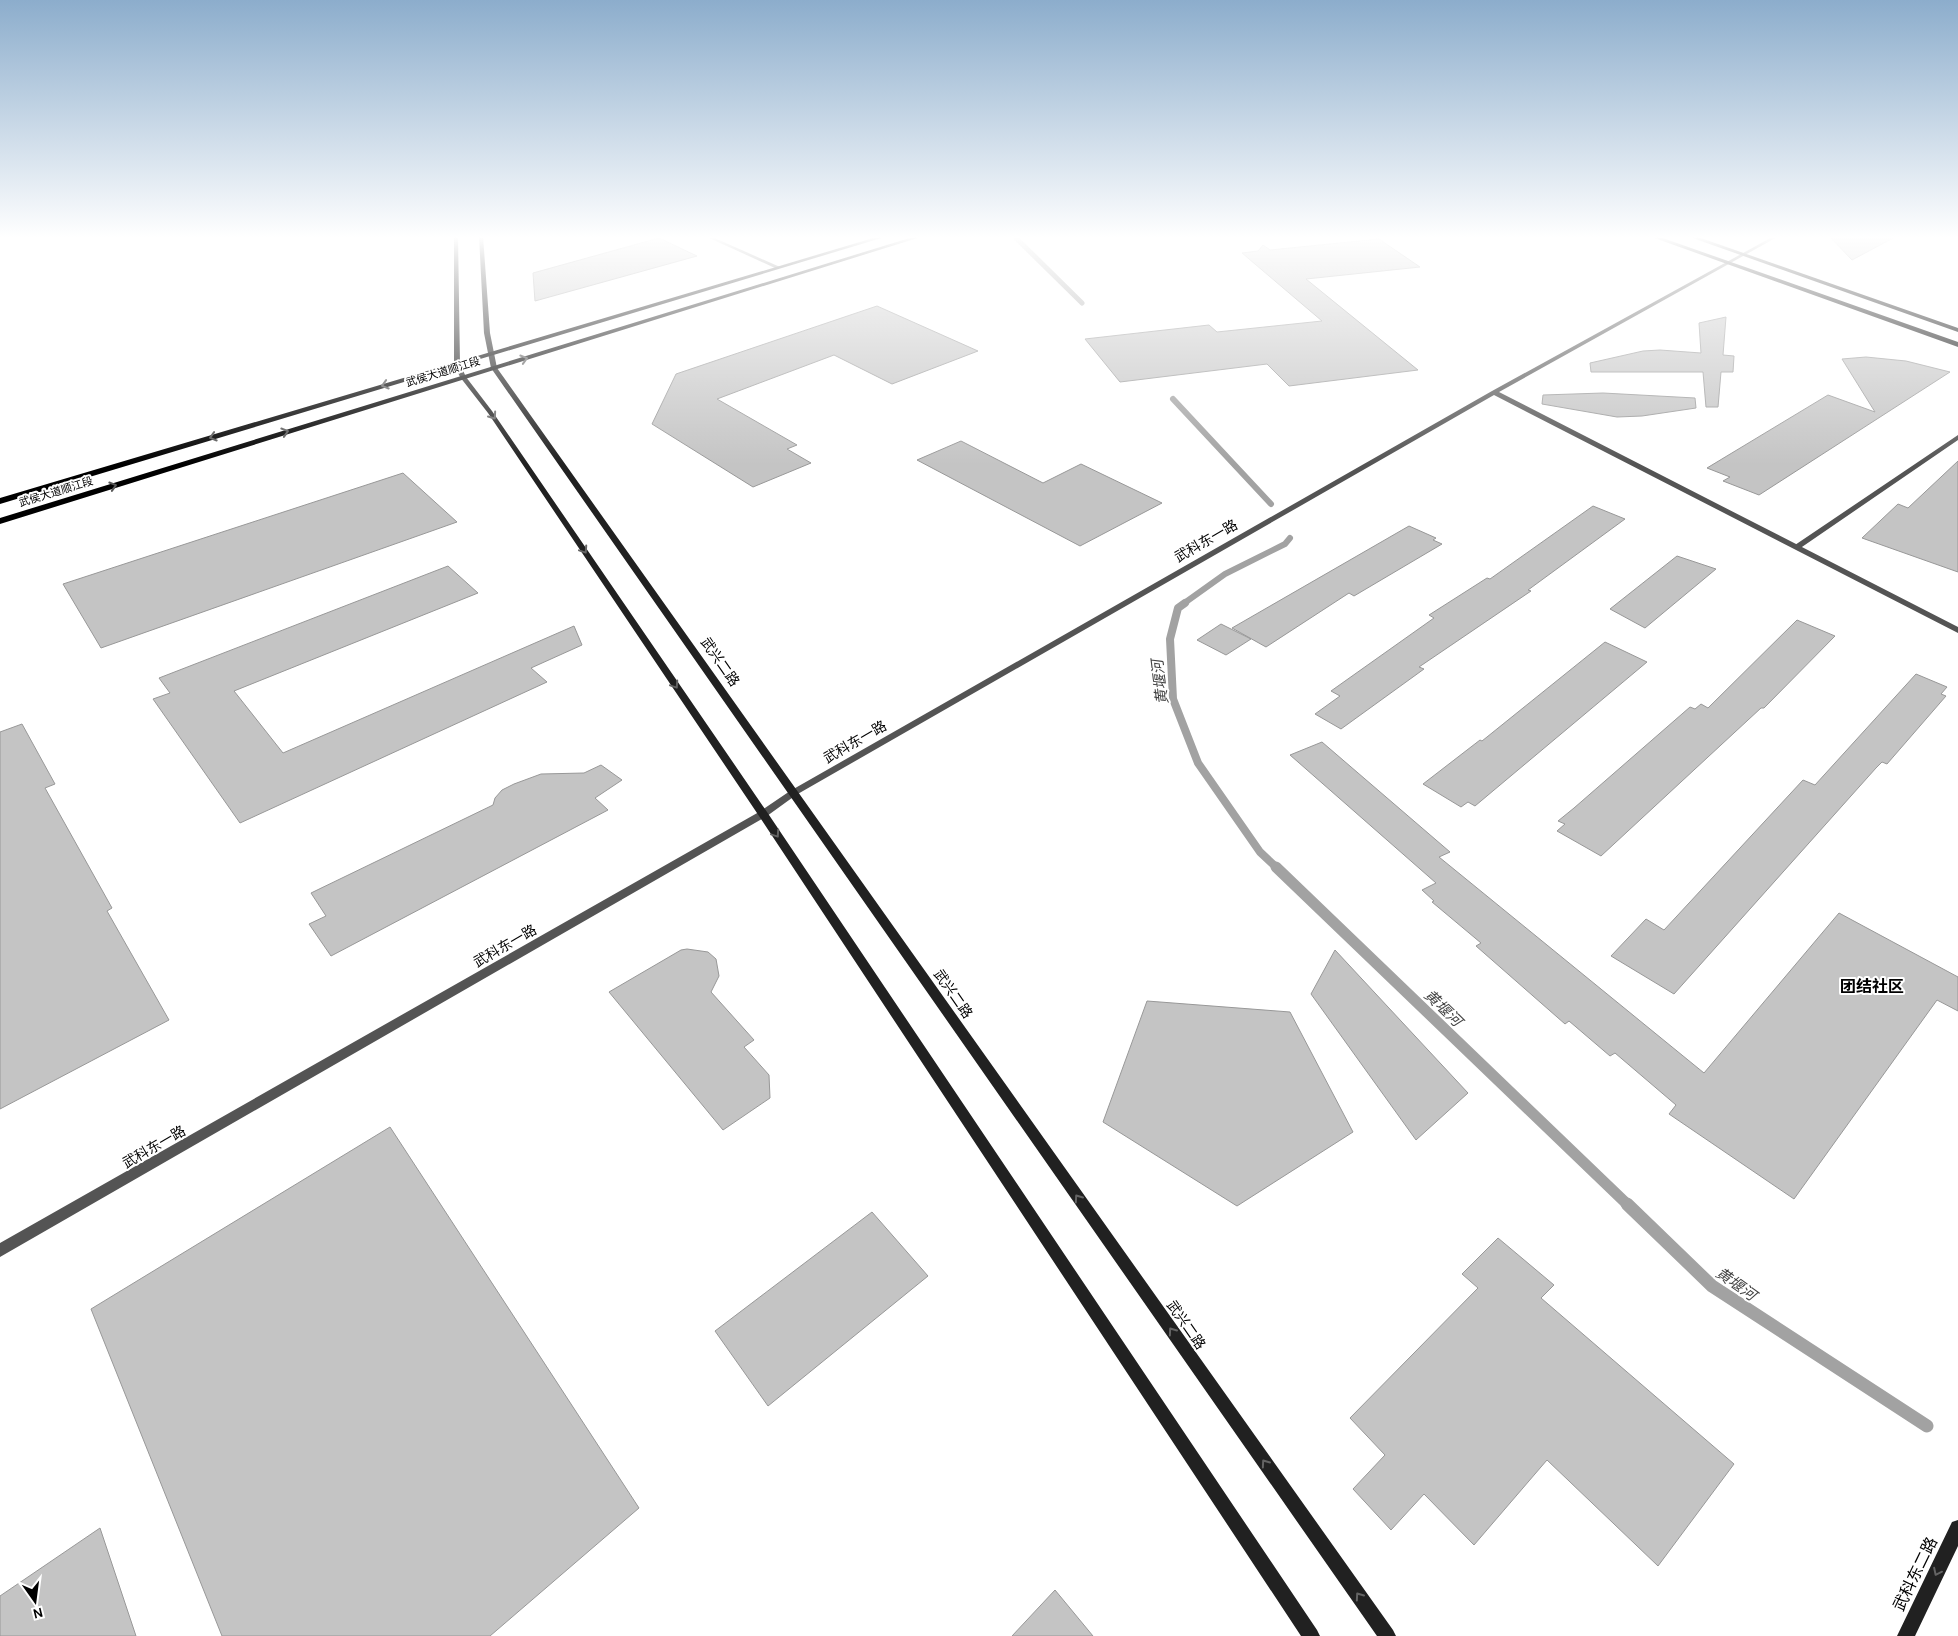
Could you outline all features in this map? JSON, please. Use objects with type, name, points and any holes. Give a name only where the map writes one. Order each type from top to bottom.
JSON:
[{"type":"main road","name":"武侯大道顺江段","points":[[0,501],[627,312]]},
{"type":"main road","name":"武侯大道顺江段","points":[[0,521],[674,312]]},
{"type":"main road","points":[[1866,312],[1958,345]]},
{"type":"main road","points":[[1907,312],[1958,330]]},
{"type":"main road","points":[[247,427],[265,438]]},
{"type":"street","points":[[457,312],[457,364],[463,377],[496,420],[763,814],[1311,1636]]},
{"type":"street","name":"武兴二路","points":[[487,312],[490,354],[494,368],[1387,1636]]},
{"type":"street","name":"武科东一路","points":[[0,1250],[763,814],[793,793],[1494,392],[1637,312]]},
{"type":"street","points":[[1494,392],[1958,630]]},
{"type":"street","points":[[1796,547],[1958,437]]},
{"type":"street","name":"武科东二路","points":[[1906,1636],[1958,1528]]},
{"type":"building","points":[[858,312],[891,312],[978,351],[892,384],[834,355],[717,399],[797,445],[787,449],[811,463],[753,487],[652,424],[676,374]]},
{"type":"building","points":[[1312,312],[1347,312],[1418,370],[1289,386],[1267,364],[1120,382],[1085,339],[1209,325],[1217,332],[1322,321]]},
{"type":"building","points":[[1726,317],[1723,355],[1734,356],[1733,372],[1721,372],[1718,407],[1706,407],[1703,372],[1591,372],[1590,363],[1643,351],[1660,350],[1701,353],[1699,323]]},
{"type":"building","points":[[1866,357],[1906,361],[1950,372],[1759,495],[1723,481],[1730,477],[1707,468],[1828,395],[1875,412],[1842,359]]},
{"type":"building","points":[[1603,393],[1695,398],[1696,408],[1642,416],[1617,417],[1542,404],[1543,395]]},
{"type":"building","points":[[961,441],[1043,483],[1081,464],[1162,503],[1080,546],[917,460]]},
{"type":"building","points":[[1958,461],[1958,572],[1862,538],[1898,504],[1908,508]]},
{"type":"building","points":[[403,473],[457,522],[101,648],[63,584]]},
{"type":"building","points":[[1593,506],[1625,519],[1528,590],[1531,591],[1419,667],[1424,669],[1341,729],[1315,714],[1340,696],[1331,691],[1434,618],[1429,615],[1487,578],[1490,579]]},
{"type":"building","points":[[1409,526],[1436,538],[1433,540],[1442,544],[1354,596],[1349,593],[1266,647],[1232,628]]},
{"type":"building","points":[[1677,556],[1716,569],[1645,628],[1610,609]]},
{"type":"building","points":[[448,566],[478,593],[234,691],[283,753],[574,626],[582,645],[531,668],[547,682],[240,823],[153,699],[170,693],[159,678]]},
{"type":"building","points":[[1797,620],[1835,636],[1764,708],[1761,708],[1601,856],[1557,831],[1565,824],[1558,821],[1690,707],[1695,709],[1701,704],[1708,708]]},
{"type":"building","points":[[1221,624],[1251,639],[1226,655],[1197,640]]},
{"type":"building","points":[[1605,642],[1647,662],[1475,806],[1468,802],[1461,807],[1423,784],[1480,740],[1482,741]]},
{"type":"building","points":[[1916,674],[1947,687],[1941,694],[1946,696],[1887,764],[1882,762],[1876,768],[1674,994],[1611,956],[1646,919],[1664,930],[1803,780],[1815,785]]},
{"type":"building","points":[[22,724],[55,784],[45,788],[112,908],[107,911],[169,1020],[0,1109],[0,732]]},
{"type":"building","points":[[1322,742],[1450,852],[1439,857],[1704,1073],[1839,913],[1958,977],[1958,1011],[1937,1000],[1794,1199],[1669,1114],[1676,1105],[1615,1053],[1610,1056],[1569,1021],[1565,1024],[1476,946],[1481,943],[1432,902],[1434,901],[1422,890],[1436,883],[1290,755]]},
{"type":"building","points":[[601,765],[622,780],[595,798],[608,810],[331,956],[309,924],[326,916],[311,893],[493,805],[495,798],[502,790],[514,784],[541,774],[584,773]]},
{"type":"building","points":[[681,950],[708,952],[716,959],[719,976],[711,992],[754,1040],[744,1047],[769,1075],[770,1098],[723,1130],[609,992]]},
{"type":"building","points":[[1335,950],[1468,1093],[1416,1140],[1311,994]]},
{"type":"building","points":[[1147,1001],[1290,1012],[1353,1132],[1237,1206],[1103,1122]]},
{"type":"building","points":[[390,1127],[639,1508],[490,1636],[222,1636],[91,1309]]},
{"type":"building","points":[[872,1212],[928,1276],[768,1406],[715,1331]]},
{"type":"building","points":[[1498,1238],[1554,1285],[1541,1298],[1734,1464],[1658,1566],[1547,1460],[1474,1545],[1424,1494],[1391,1530],[1353,1489],[1385,1455],[1350,1418],[1478,1288],[1462,1274]]},
{"type":"building","points":[[100,1528],[136,1636],[0,1636],[0,1596]]},
{"type":"building","points":[[1055,1590],[1093,1636],[1012,1636]]},
{"type":"waterway","name":"黄堰河","points":[[1173,399],[1271,504]]},
{"type":"waterway","name":"黄堰河","points":[[1183,604],[1225,574],[1285,544],[1290,538]]},
{"type":"waterway","name":"黄堰河","points":[[1185,603],[1178,608],[1170,639],[1173,699],[1198,763],[1260,852],[1277,868]]},
{"type":"waterway","name":"黄堰河","points":[[1276,867],[1628,1205]]},
{"type":"waterway","name":"黄堰河","points":[[1627,1204],[1712,1286],[1927,1426]]},
{"type":"district","name":"团结社区","points":[[1872,986]]}]
